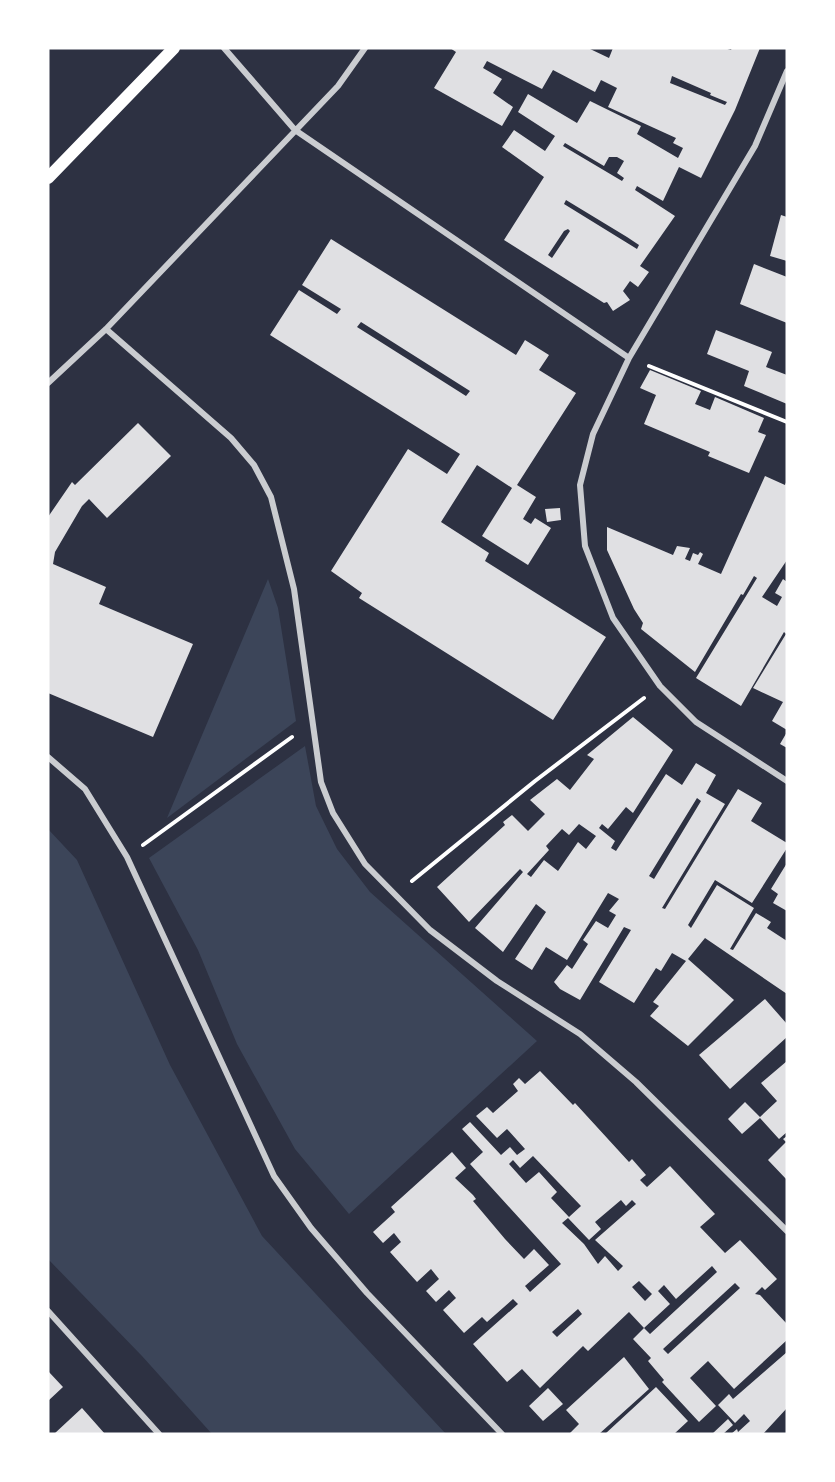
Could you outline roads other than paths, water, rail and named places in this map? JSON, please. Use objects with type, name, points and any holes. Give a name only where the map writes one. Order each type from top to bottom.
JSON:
[{"type":"main road","points":[[48,178],[174,48]]},
{"type":"street","points":[[224,48],[294,130],[629,358]]},
{"type":"street","points":[[48,383],[106,329],[338,86],[365,48]]},
{"type":"street","points":[[787,71],[754,146],[629,358],[593,434],[580,485],[585,546],[614,618],[660,686],[696,722],[787,781]]},
{"type":"street","points":[[106,329],[231,438],[254,465],[270,497],[294,590],[321,782],[333,813],[365,864],[430,930],[497,981],[580,1034],[636,1082],[787,1231]]},
{"type":"street","points":[[48,757],[85,789],[127,857],[274,1176],[311,1228],[367,1293],[502,1434]]},
{"type":"street","points":[[48,1311],[159,1434]]}]
